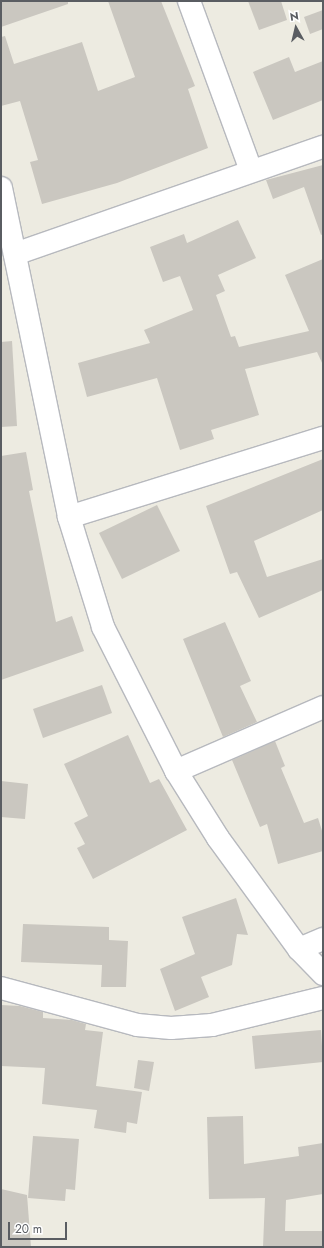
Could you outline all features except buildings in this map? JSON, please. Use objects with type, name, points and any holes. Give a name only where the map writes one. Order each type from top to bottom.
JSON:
[{"type":"street","points":[[189,1],[250,170]]},
{"type":"street","points":[[16,254],[250,170],[323,147]]},
{"type":"street","points":[[1,188],[16,254],[69,517],[103,627],[176,771],[218,838],[299,949],[323,974]]},
{"type":"street","points":[[69,517],[323,438]]},
{"type":"street","points":[[176,771],[323,707]]},
{"type":"street","points":[[299,949],[323,939]]},
{"type":"street","points":[[1,988],[137,1025],[172,1028],[212,1025],[323,998]]}]
